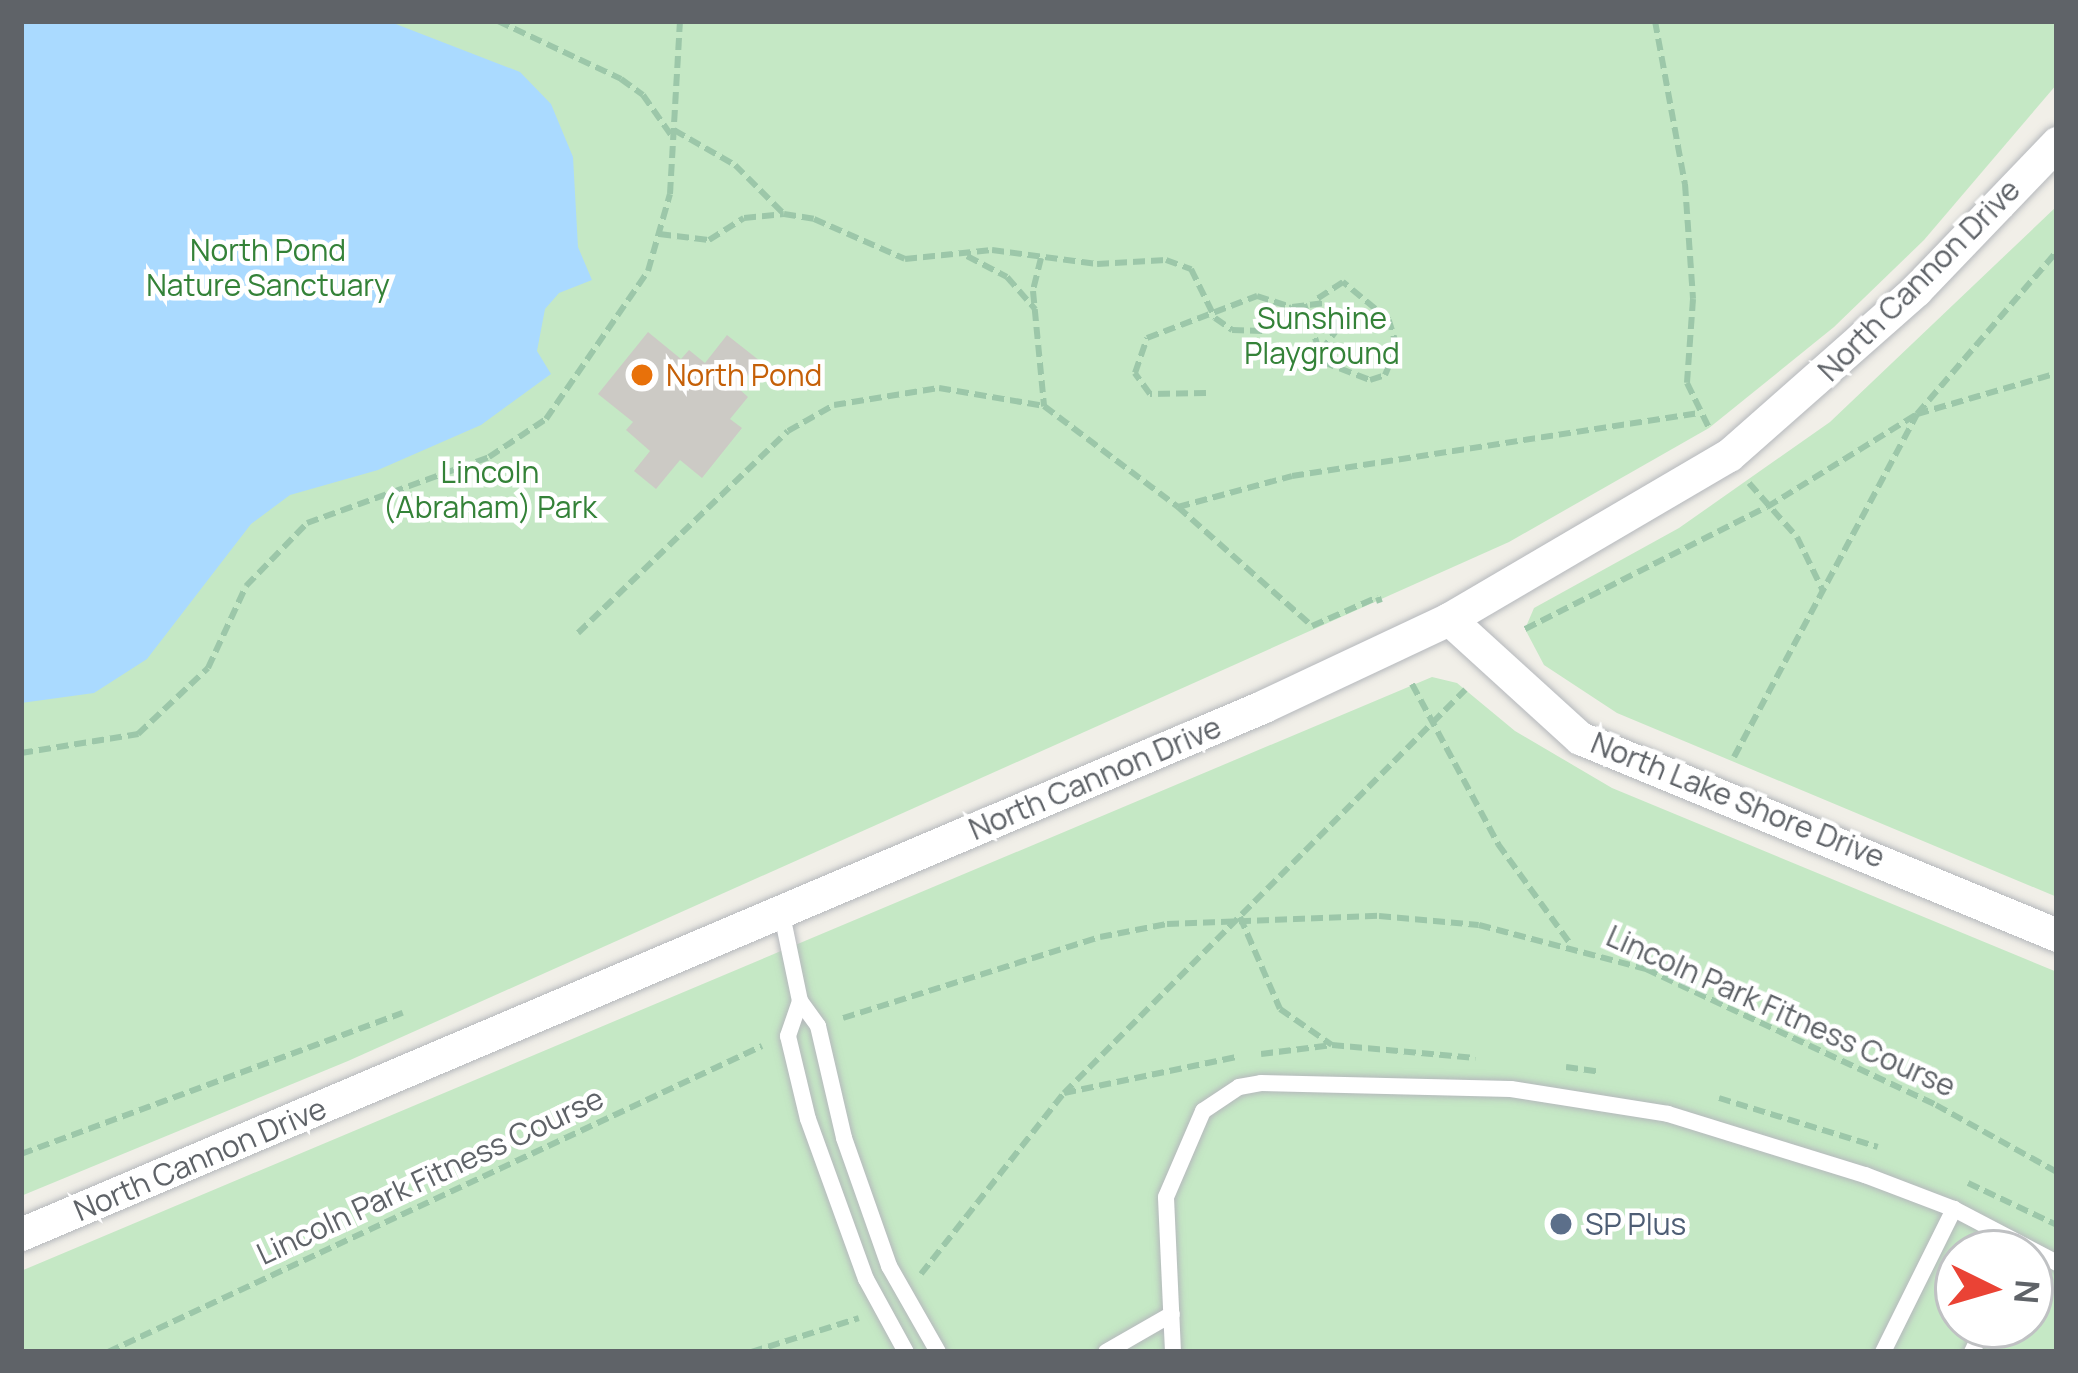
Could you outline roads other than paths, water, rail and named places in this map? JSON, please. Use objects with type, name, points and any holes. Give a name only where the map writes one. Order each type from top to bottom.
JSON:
[{"type":"street","name":"North Cannon Drive","points":[[21,1234],[1264,706],[1449,619],[1729,455],[1916,290],[2057,143]]},
{"type":"street","name":"North Lake Shore Drive","points":[[1449,619],[1580,738],[2057,935]]},
{"type":"lane","points":[[781,910],[800,1001],[818,1026],[844,1138],[889,1266],[938,1352]]},
{"type":"lane","points":[[800,1001],[788,1036],[808,1119],[866,1279],[906,1352]]},
{"type":"lane","points":[[1173,1352],[1166,1197],[1187,1134],[1220,1096],[1261,1083],[1381,1081],[1511,1089],[1668,1114],[1954,1209],[1989,1229]]},
{"type":"lane","points":[[1883,1352],[1954,1209]]},
{"type":"lane","points":[[1106,1352],[1172,1314]]},
{"type":"water","points":[[21,21],[388,21],[520,72],[551,104],[573,157],[578,247],[592,280],[559,293],[545,309],[537,351],[551,374],[481,425],[378,470],[290,495],[251,524],[147,659],[94,693],[21,703]]},
{"type":"place","name":"North Pond","points":[[642,375]]},
{"type":"place","name":"SP Plus","points":[[1561,1224]]},
{"type":"park label","name":"North Pond Nature Sanctuary","points":[[268,267]]},
{"type":"park label","name":"Sunshine Playground","points":[[1322,335]]},
{"type":"park label","name":"Lincoln (Abraham) Park","points":[[490,489]]}]
